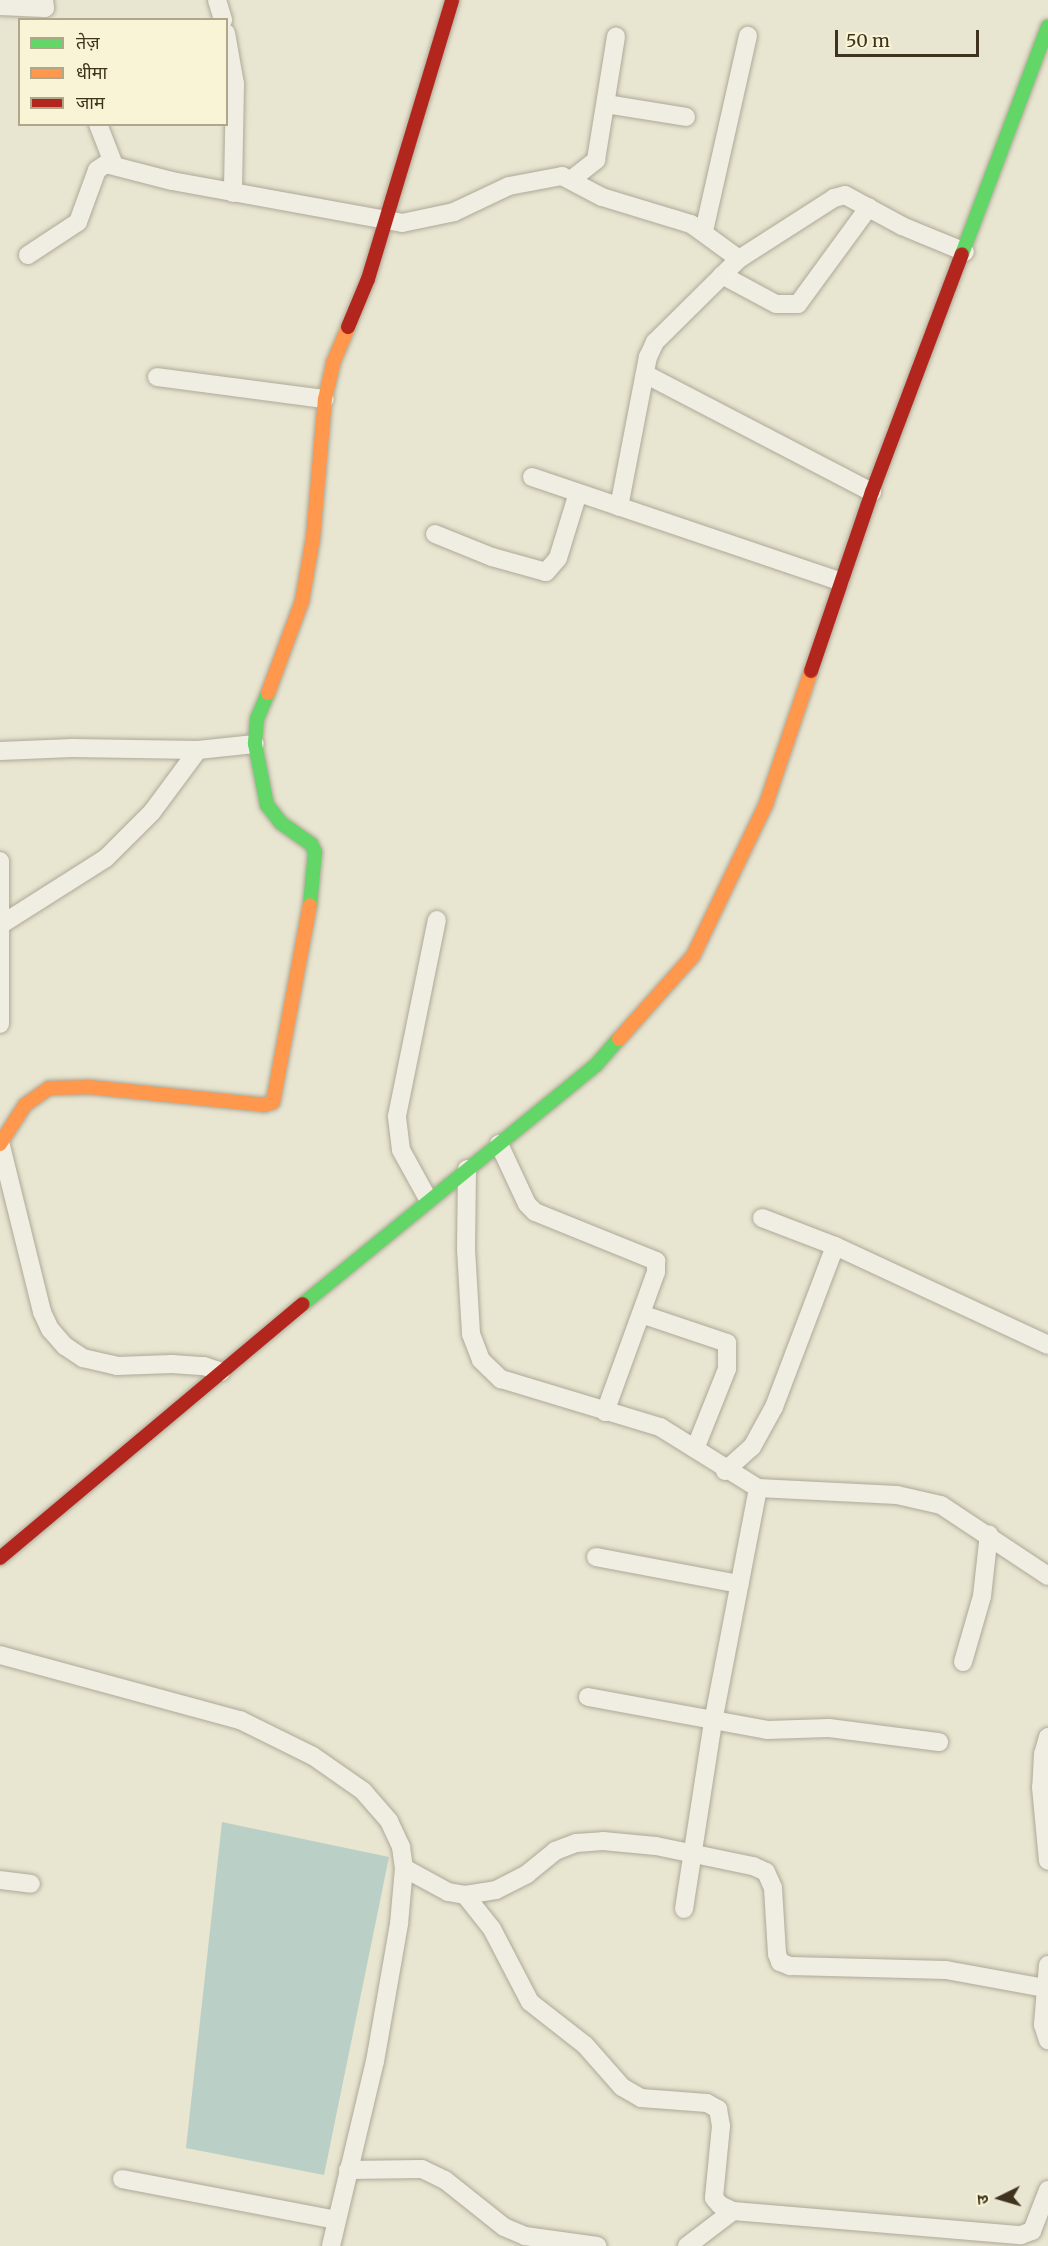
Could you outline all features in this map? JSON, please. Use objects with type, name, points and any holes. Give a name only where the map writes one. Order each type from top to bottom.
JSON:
[{"type":"street","points":[[218,0],[222,18]]},
{"type":"street","points":[[221,1372],[204,1366],[172,1364],[117,1366],[83,1358],[65,1346],[50,1329],[42,1312],[0,1143],[25,1105],[49,1088],[88,1087],[264,1105],[273,1102],[316,871],[315,852],[311,844],[281,824],[267,806],[255,744],[257,719],[293,634],[302,601],[313,538],[325,399],[333,363],[368,279],[439,54],[452,0]]},
{"type":"street","points":[[0,6],[46,9]]},
{"type":"street","points":[[0,1558],[428,1198],[596,1065],[693,956],[766,804],[872,492],[965,252],[1048,27]]},
{"type":"street","points":[[704,231],[748,36]]},
{"type":"street","points":[[572,179],[596,160],[616,37]]},
{"type":"street","points":[[228,44],[235,84],[233,193]]},
{"type":"street","points":[[606,104],[686,117]]},
{"type":"street","points":[[99,126],[114,165]]},
{"type":"street","points":[[28,255],[78,222],[97,170],[106,164],[233,193],[385,221],[426,219],[454,212],[509,186],[546,178],[572,179],[602,197],[704,231],[739,259]]},
{"type":"street","points":[[619,507],[645,374],[655,342],[739,259],[834,198],[854,198],[902,226],[965,252]]},
{"type":"street","points":[[722,275],[776,304],[798,304],[869,207]]},
{"type":"street","points":[[645,374],[872,492]]},
{"type":"street","points":[[157,376],[325,399]]},
{"type":"street","points":[[532,477],[840,581]]},
{"type":"street","points":[[435,534],[492,557],[546,572],[558,558],[578,493]]},
{"type":"street","points":[[0,752],[72,748],[198,750],[255,744]]},
{"type":"street","points":[[2,924],[106,858],[152,812],[198,750]]},
{"type":"street","points":[[0,861],[2,924],[0,1024]]},
{"type":"street","points":[[428,1198],[401,1150],[397,1116],[437,920]]},
{"type":"street","points":[[499,1144],[527,1204],[535,1212],[656,1261],[641,1314],[605,1412]]},
{"type":"street","points":[[467,1169],[466,1249],[471,1334],[481,1360],[501,1379],[660,1427],[725,1471],[758,1488],[919,1497],[941,1505],[989,1534],[1048,1576]]},
{"type":"street","points":[[762,1218],[835,1246],[1048,1345]]},
{"type":"street","points":[[725,1471],[752,1447],[774,1407],[835,1246]]},
{"type":"street","points":[[641,1314],[727,1343],[727,1369],[695,1449]]},
{"type":"street","points":[[684,1909],[713,1722],[758,1488]]},
{"type":"street","points":[[963,1662],[982,1596],[989,1534]]},
{"type":"street","points":[[596,1557],[740,1584]]},
{"type":"street","points":[[0,1655],[240,1720],[314,1756],[363,1791],[389,1821],[401,1847],[404,1868],[399,1924],[375,2061],[331,2246]]},
{"type":"street","points":[[588,1697],[713,1722],[767,1730],[828,1728],[939,1742]]},
{"type":"street","points":[[1048,1737],[1042,1754],[1041,1787],[1048,1861]]},
{"type":"street","points":[[404,1868],[448,1892],[465,1895],[496,1890],[527,1874],[555,1851],[576,1843],[603,1841],[692,1854],[753,1866],[766,1872],[773,1888],[777,1954],[780,1962],[790,1966],[946,1970],[1045,1988]]},
{"type":"street","points":[[0,1880],[31,1884]]},
{"type":"street","points":[[465,1895],[492,1929],[530,2002],[585,2045],[622,2087],[641,2098],[707,2103],[718,2109],[721,2126],[714,2198],[733,2211],[1021,2235],[1032,2231],[1048,2190]]},
{"type":"street","points":[[1048,1965],[1043,2025],[1048,2040]]},
{"type":"street","points":[[348,2170],[422,2169],[445,2180],[504,2227],[525,2236],[597,2246]]},
{"type":"street","points":[[122,2179],[336,2220]]},
{"type":"street","points":[[687,2246],[733,2211]]},
{"type":"shaded area","points":[[222,1822],[389,1857],[324,2175],[186,2148]]},
{"type":"traffic: fast","points":[[962,254],[1048,27]]},
{"type":"traffic: fast","points":[[268,693],[257,719],[255,744],[267,805],[281,823],[311,844],[315,852],[310,905]]},
{"type":"traffic: fast","points":[[303,1304],[596,1065],[619,1039]]},
{"type":"traffic: slow","points":[[268,693],[302,601],[313,538],[325,399],[333,363],[348,327]]},
{"type":"traffic: slow","points":[[619,1039],[693,956],[766,804],[811,671]]},
{"type":"traffic: slow","points":[[0,1144],[25,1105],[49,1088],[88,1087],[264,1105],[273,1102],[310,905]]},
{"type":"traffic: jam","points":[[348,327],[368,279],[452,0]]},
{"type":"traffic: jam","points":[[811,671],[872,492],[962,254]]},
{"type":"traffic: jam","points":[[0,1558],[303,1304]]}]
